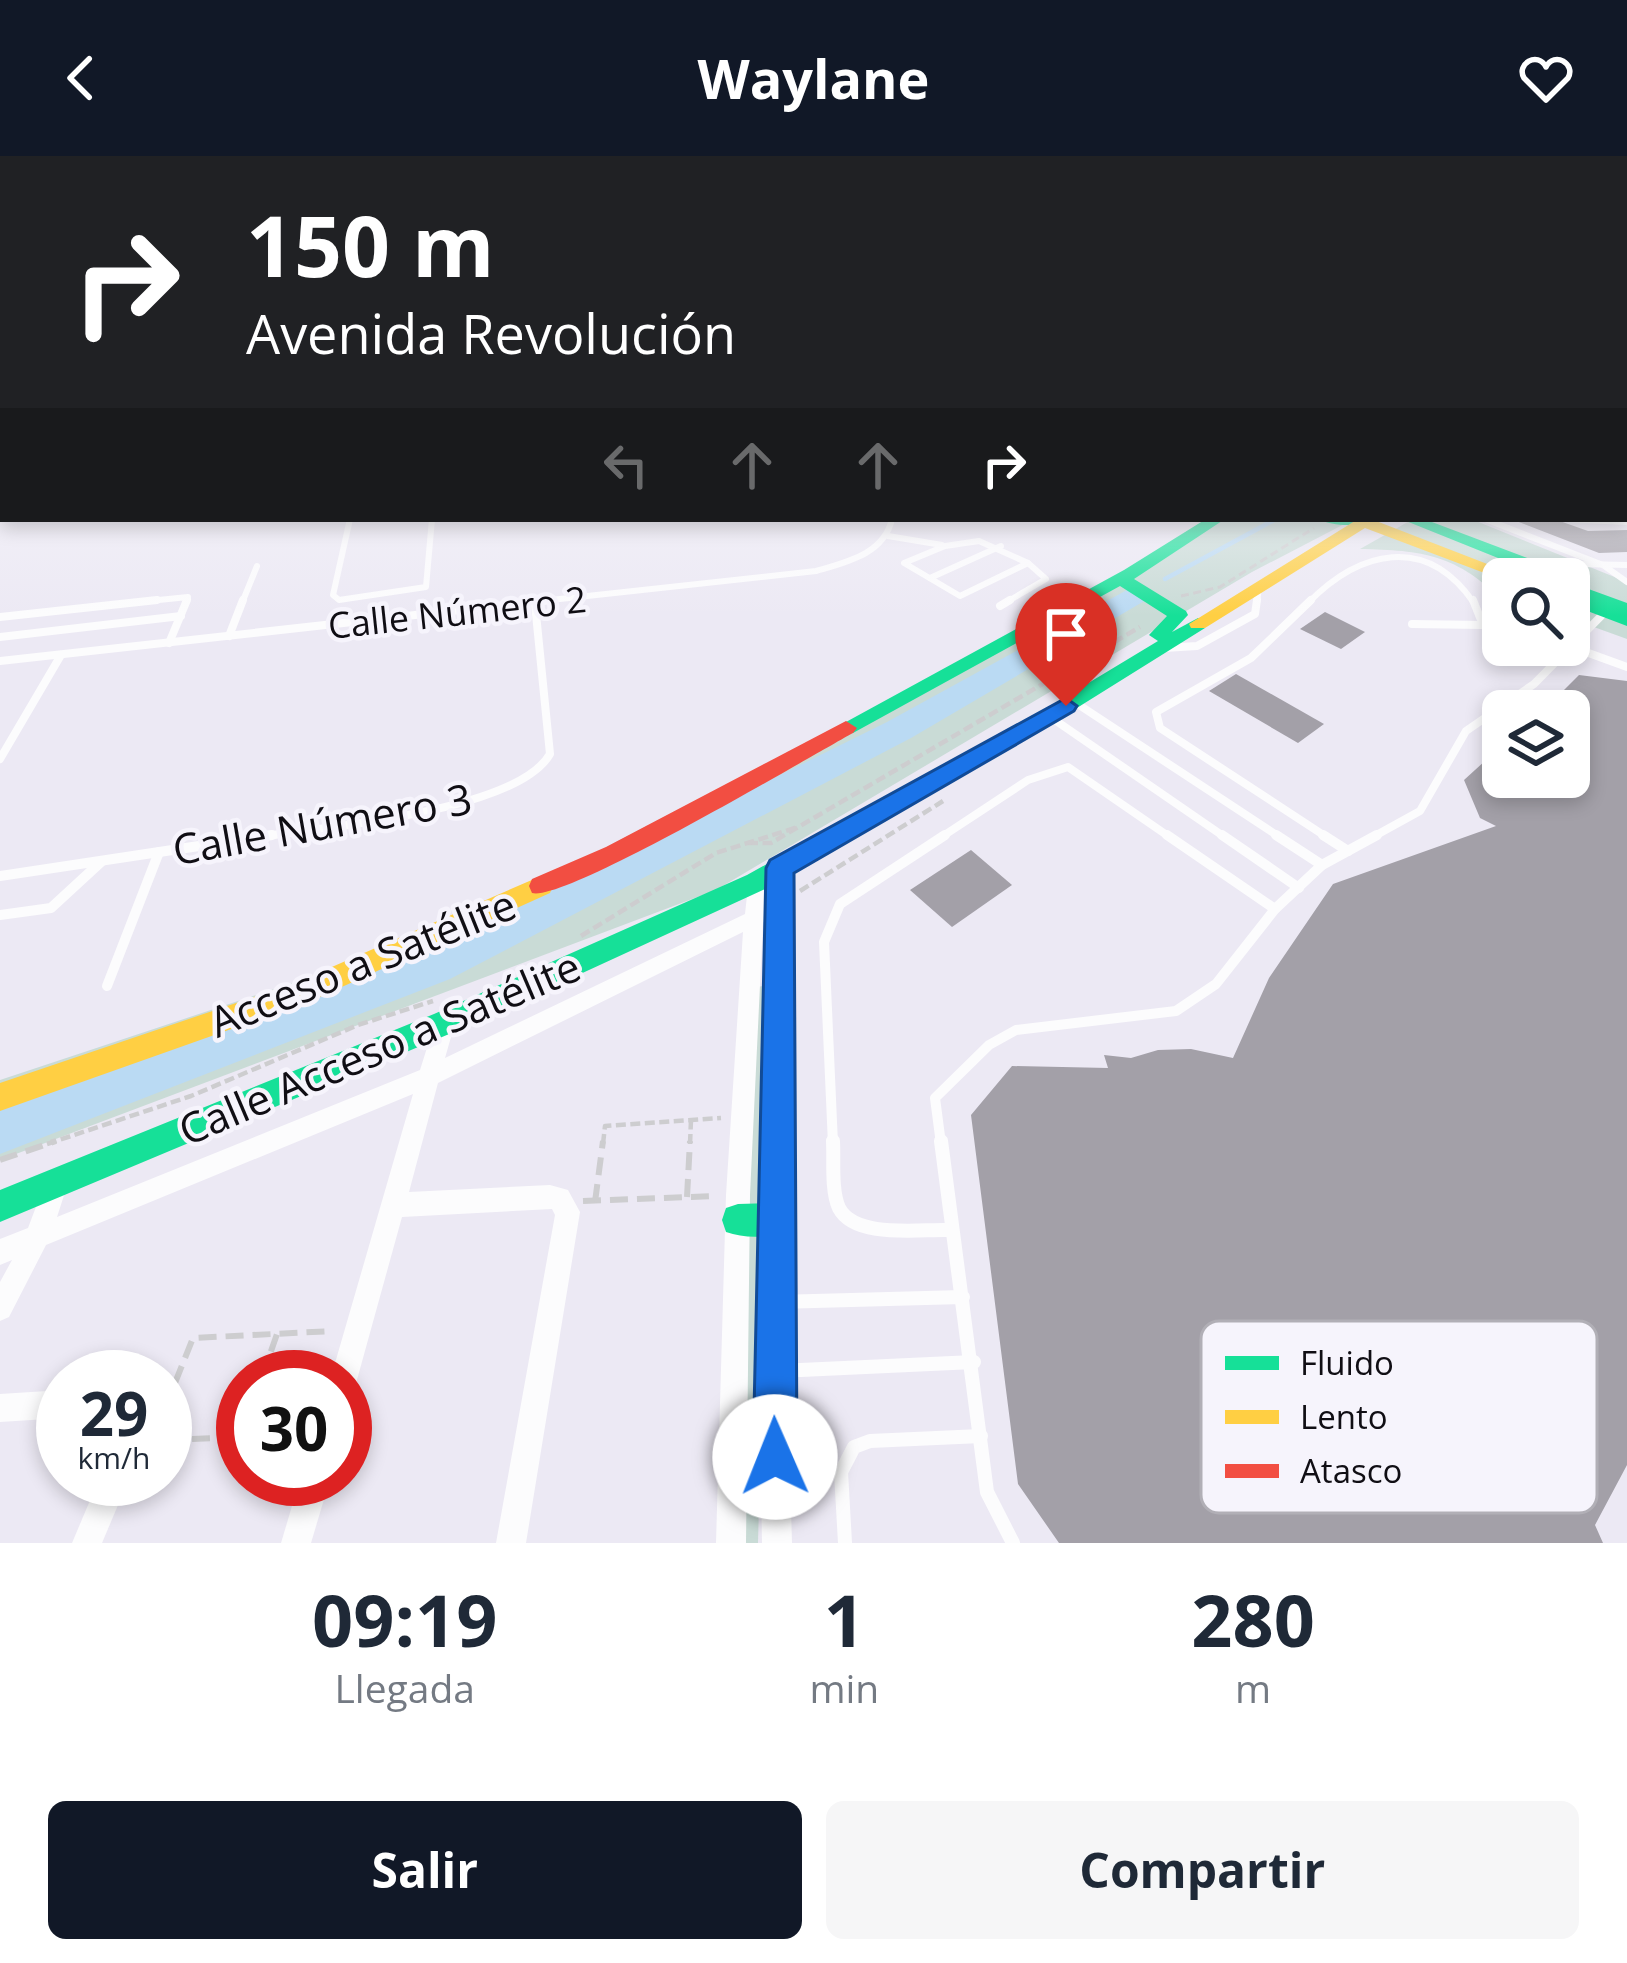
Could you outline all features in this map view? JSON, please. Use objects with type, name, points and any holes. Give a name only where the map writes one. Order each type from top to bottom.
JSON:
[{"type":"main road","name":"Acceso a Satélite","points":[[0,1097],[303,992],[615,853],[1125,581],[1213,522]]},
{"type":"main road","points":[[1123,669],[1259,586],[1347,522]]},
{"type":"main road","points":[[1357,522],[1482,559]]},
{"type":"main road","points":[[1402,522],[1495,558]]},
{"type":"main road","points":[[1415,522],[1493,558]]},
{"type":"main road","points":[[1123,669],[1126,654],[1178,622],[1179,614],[1125,581]]},
{"type":"main road","points":[[1590,591],[1622,604]]},
{"type":"main road","points":[[1590,600],[1622,604]]},
{"type":"main road","name":"Calle Acceso a Satélite","points":[[0,1206],[442,1010],[756,882],[1123,669]]},
{"type":"main road","points":[[738,1207],[777,1219]]},
{"type":"street","points":[[777,1543],[773,1372],[786,901],[780,868]]},
{"type":"street","points":[[731,1543],[740,1117],[756,882]]},
{"type":"street","points":[[0,1252],[430,1076],[786,901]]},
{"type":"street","points":[[352,1350],[397,1204],[442,1010]]},
{"type":"street","points":[[0,1308],[37,1238],[56,1183]]},
{"type":"street","points":[[397,1204],[559,1199],[568,1212],[511,1543]]},
{"type":"street","points":[[0,1408],[36,1406]]},
{"type":"street","points":[[87,1543],[103,1506]]},
{"type":"street","points":[[296,1543],[307,1506]]},
{"type":"lane","points":[[349,522],[334,598],[428,584],[432,522]]},
{"type":"lane","points":[[891,522],[888,536],[943,545]]},
{"type":"lane","points":[[1493,522],[1603,565],[1622,604],[1590,632]]},
{"type":"lane","name":"Calle Número 2","points":[[0,661],[816,571],[859,558],[888,536]]},
{"type":"lane","points":[[1000,606],[1046,579],[1029,562],[1003,546],[959,538],[904,563],[960,596],[1029,562]]},
{"type":"lane","points":[[929,578],[1003,546]]},
{"type":"lane","points":[[1348,851],[1160,728],[1156,712],[1174,696],[1255,656],[1279,636],[1309,596],[1368,557],[1407,556],[1442,572],[1474,600],[1482,622]]},
{"type":"lane","points":[[1590,566],[1627,565]]},
{"type":"lane","points":[[229,636],[256,566]]},
{"type":"lane","points":[[386,619],[395,592]]},
{"type":"lane","points":[[0,617],[188,597],[169,643]]},
{"type":"lane","name":"Calle Número 3","points":[[0,876],[466,804],[539,773],[550,754],[535,604]]},
{"type":"lane","points":[[0,638],[181,616]]},
{"type":"lane","points":[[1412,624],[1482,625]]},
{"type":"lane","points":[[1590,654],[1627,668]]},
{"type":"lane","points":[[0,759],[61,655]]},
{"type":"lane","points":[[1013,1543],[987,1492],[974,1362],[948,1230],[934,1098],[944,1084],[1016,1030],[1176,1012],[1216,984],[1275,909],[1322,865],[1420,811],[1466,730],[1534,684],[1550,666]]},
{"type":"lane","points":[[1073,700],[1322,865]]},
{"type":"lane","points":[[1049,716],[1299,888]]},
{"type":"lane","points":[[948,1230],[858,1224],[839,1212],[824,942],[840,904],[1055,767],[1076,769],[1275,909]]},
{"type":"lane","points":[[107,986],[159,852]]},
{"type":"lane","points":[[0,915],[51,908],[102,860]]},
{"type":"lane","points":[[774,1302],[963,1297]]},
{"type":"lane","points":[[773,1372],[974,1362]]},
{"type":"lane","points":[[844,1543],[842,1472],[854,1447],[870,1441],[981,1436]]},
{"type":"path","points":[[566,944],[742,843],[774,827],[798,826],[1149,622],[1166,602],[1220,587],[1318,526],[1339,522]]},
{"type":"path","points":[[786,901],[947,798]]},
{"type":"path","points":[[0,1160],[191,1096],[358,1025],[442,1010]]},
{"type":"path","points":[[595,1202],[605,1126],[740,1117]]},
{"type":"path","points":[[687,1197],[691,1120]]},
{"type":"path","points":[[559,1199],[687,1197],[738,1207]]},
{"type":"path","points":[[188,1350],[193,1338],[358,1329]]},
{"type":"path","points":[[271,1350],[277,1334]]},
{"type":"shaded area","points":[[1211,522],[1348,522],[1252,572],[716,890],[0,1160],[0,1080],[437,935],[1030,627]]},
{"type":"shaded area","points":[[1408,522],[1478,522],[1568,558],[1482,558],[1482,582],[1438,558],[1360,549]]},
{"type":"shaded area","points":[[1590,567],[1627,582],[1627,639],[1590,626]]},
{"type":"shaded area","points":[[773,985],[758,1543],[739,1543],[755,987]]},
{"type":"building","points":[[1519,522],[1562,522],[1588,531],[1627,530],[1627,552],[1599,553]]},
{"type":"building","points":[[1325,612],[1365,632],[1341,649],[1300,629]]},
{"type":"building","points":[[1236,674],[1324,724],[1298,743],[1209,691]]},
{"type":"building","points":[[1579,675],[1627,681],[1627,1465],[1595,1525],[1603,1543],[1059,1543],[1018,1484],[971,1115],[1012,1066],[1108,1068],[1104,1055],[1131,1058],[1158,1050],[1191,1049],[1233,1058],[1269,978],[1333,884],[1496,826],[1480,818],[1464,780],[1482,764],[1482,798],[1590,798],[1590,690],[1564,690]]},
{"type":"building","points":[[971,850],[1012,885],[952,927],[910,890]]},
{"type":"waterway","points":[[1165,579],[1270,522]]},
{"type":"waterway","points":[[0,1130],[435,966],[899,730],[1136,594]]},
{"type":"traffic: fast","points":[[846,728],[1130,574],[1212,522]]},
{"type":"traffic: fast","points":[[1417,522],[1511,558]]},
{"type":"traffic: fast","points":[[1121,579],[1179,615],[1158,635]]},
{"type":"traffic: fast","points":[[1590,595],[1627,609]]},
{"type":"traffic: fast","points":[[1590,606],[1627,620]]},
{"type":"traffic: fast","points":[[0,1206],[444,1023],[756,882],[1049,716],[1198,624]]},
{"type":"traffic: fast","points":[[738,1220],[777,1219]]},
{"type":"traffic: slow","points":[[1198,624],[1364,522],[1482,566]]},
{"type":"traffic: slow","points":[[0,1097],[303,992],[541,886]]},
{"type":"traffic: jam","points":[[541,886],[615,853],[846,728]]},
{"type":"route","points":[[775,1457],[780,868],[1066,706]]}]
